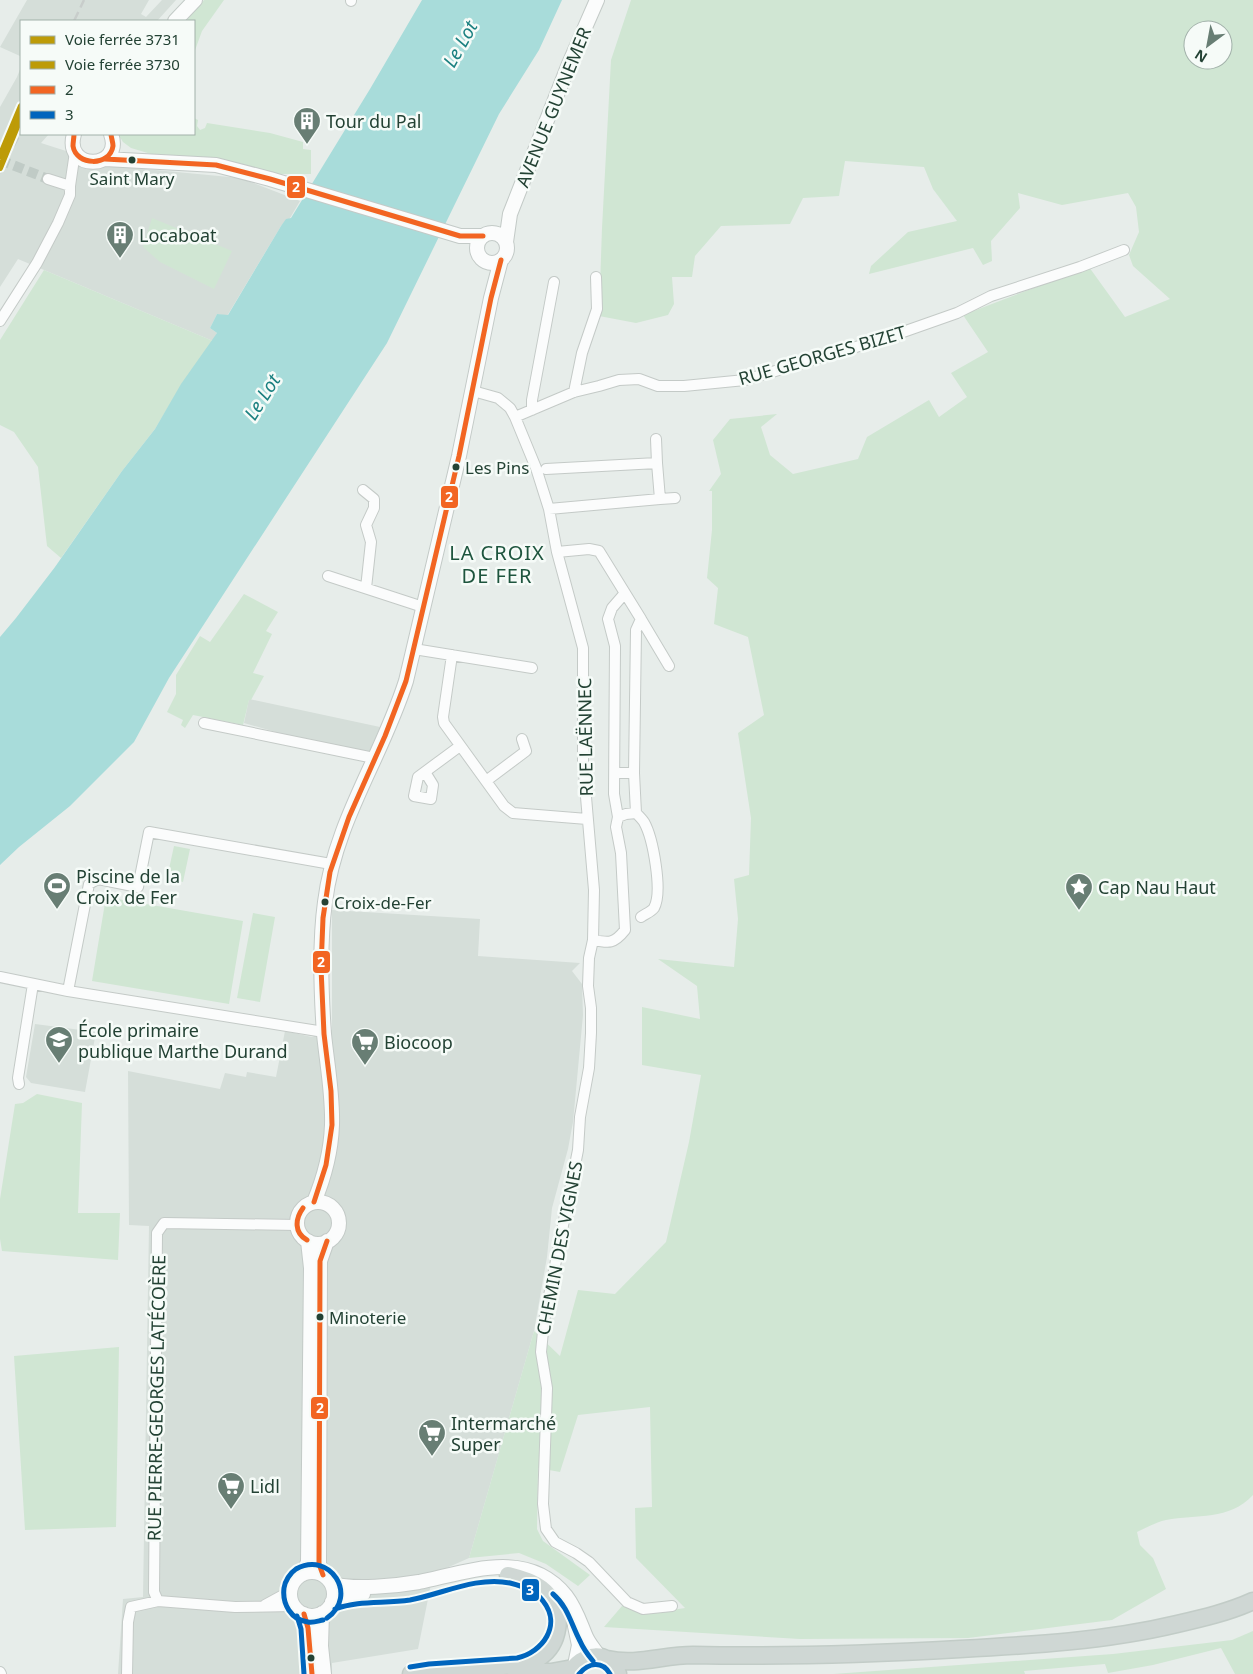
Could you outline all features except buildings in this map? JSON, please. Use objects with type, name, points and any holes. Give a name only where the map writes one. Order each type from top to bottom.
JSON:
[{"type":"main road","points":[[411,1674],[518,1665],[532,1662],[541,1656],[554,1639],[558,1629],[556,1608],[549,1596],[535,1584],[508,1575]]},
{"type":"main road","points":[[446,1674],[494,1671],[551,1672],[573,1669],[582,1660],[590,1657],[620,1662],[638,1662],[690,1655],[728,1657],[842,1655],[1045,1644],[1104,1638],[1153,1630],[1201,1618],[1253,1601]]},
{"type":"main road","points":[[633,1674],[646,1668],[694,1661],[776,1662],[842,1655]]},
{"type":"main road","points":[[603,1658],[613,1664],[618,1674]]},
{"type":"street","points":[[176,20],[195,0]]},
{"type":"street","name":"AVENUE GUYNEMER","points":[[321,1203],[332,1126],[324,1032],[322,935],[331,864],[345,823],[398,705],[414,649],[473,391],[491,298],[501,260],[507,250],[506,242],[510,214],[568,64],[596,0]]},
{"type":"street","points":[[74,135],[72,141],[75,152],[80,158],[92,163],[105,158],[216,165],[284,183],[476,242],[500,235],[506,242]]},
{"type":"street","points":[[105,158],[112,148],[112,137]]},
{"type":"street","points":[[112,137],[125,154],[137,161]]},
{"type":"street","points":[[0,321],[37,263],[58,223],[70,194],[75,152]]},
{"type":"street","points":[[72,170],[86,161]]},
{"type":"street","points":[[48,179],[70,186]]},
{"type":"street","name":"AVENUE GUYNEMER","points":[[476,242],[510,214]]},
{"type":"street","points":[[476,242],[493,263],[501,260]]},
{"type":"street","points":[[476,242],[491,298]]},
{"type":"street","name":"RUE GEORGES BIZET","points":[[516,416],[574,392],[629,378],[639,379],[658,386],[684,386],[744,380],[886,338],[957,313],[991,296],[1080,267],[1124,250]]},
{"type":"street","points":[[574,392],[582,353],[597,309],[596,277]]},
{"type":"street","points":[[532,410],[532,400],[554,282]]},
{"type":"street","name":"RUE LAËNNEC","points":[[473,391],[498,398],[516,416],[536,468],[548,509],[557,552],[583,648],[583,762],[594,890],[593,940],[589,958],[588,986],[591,1008],[591,1033],[588,1068],[580,1117]]},
{"type":"street","points":[[656,439],[660,499]]},
{"type":"street","points":[[546,469],[657,463]]},
{"type":"street","points":[[363,490],[374,499],[374,508],[366,525],[370,542],[366,588]]},
{"type":"street","points":[[548,509],[675,498]]},
{"type":"street","points":[[557,552],[589,549],[600,551],[669,666]]},
{"type":"street","points":[[328,576],[423,607]]},
{"type":"street","points":[[593,940],[611,942],[619,938],[625,930],[621,853],[616,827],[618,817],[614,794],[615,646],[608,619],[612,608],[625,594]]},
{"type":"street","points":[[641,619],[636,630],[634,773],[636,813],[644,820],[650,836],[656,862],[657,889],[657,898],[653,910],[641,917]]},
{"type":"street","points":[[414,649],[532,668]]},
{"type":"street","points":[[452,654],[443,716],[444,723],[504,806],[513,813],[587,819]]},
{"type":"street","points":[[204,723],[374,758]]},
{"type":"street","points":[[486,781],[526,751],[522,739]]},
{"type":"street","points":[[425,772],[460,746]]},
{"type":"street","points":[[615,773],[634,773]]},
{"type":"street","points":[[618,817],[636,813]]},
{"type":"street","points":[[68,991],[89,884],[98,879],[138,887],[149,832],[331,864]]},
{"type":"street","points":[[0,977],[68,991],[324,1032]]},
{"type":"street","points":[[19,1084],[18,1078],[33,984]]},
{"type":"street","name":"CHEMIN DES VIGNES","points":[[580,1117],[578,1150],[544,1321],[541,1352],[547,1388],[543,1504],[546,1529],[555,1542],[588,1562],[628,1602],[643,1608],[672,1606]]},
{"type":"street","points":[[327,1241],[318,1244],[308,1241],[300,1234],[297,1220],[301,1210],[305,1207],[321,1203],[334,1210],[338,1221],[337,1231],[327,1241],[322,1252],[320,1270],[319,1564],[334,1590],[332,1602]]},
{"type":"street","name":"RUE PIERRE-GEORGES LATÉCOÈRE","points":[[158,1601],[154,1592],[158,1233],[164,1223],[297,1225]]},
{"type":"street","points":[[264,1605],[286,1593],[303,1574],[308,1562],[311,1268],[308,1241]]},
{"type":"street","points":[[303,1574],[316,1572],[342,1587],[395,1585],[495,1566],[515,1567],[530,1571],[555,1585],[566,1595],[575,1609],[586,1639],[603,1658]]},
{"type":"street","points":[[127,1674],[128,1622],[131,1607],[158,1601],[235,1607],[264,1605],[299,1610],[310,1615],[322,1613],[332,1602],[354,1595],[396,1594],[475,1577],[508,1575],[526,1578],[539,1584],[552,1592],[563,1604],[572,1618],[579,1645],[573,1669]]},
{"type":"street","points":[[291,1587],[291,1600],[299,1610],[308,1628],[312,1674]]},
{"type":"street","points":[[322,1613],[321,1646],[324,1674]]},
{"type":"shaded area","points":[[27,0],[149,0],[141,14],[146,17],[162,0],[176,0],[158,20],[20,20],[20,56],[0,47]]},
{"type":"shaded area","points":[[20,70],[20,135],[48,135],[41,143],[113,166],[240,178],[300,201],[290,218],[281,226],[227,316],[217,314],[210,328],[217,333],[213,341],[18,259],[0,287],[0,107]]},
{"type":"shaded area","points":[[249,699],[380,727],[369,752],[286,735],[244,723]]},
{"type":"shaded area","points":[[332,910],[480,919],[478,956],[580,963],[572,971],[582,984],[583,1015],[573,1122],[568,1149],[552,1208],[547,1257],[534,1331],[469,1558],[433,1574],[418,1649],[332,1663],[332,1674],[118,1674],[123,1599],[143,1597],[149,1226],[129,1225],[128,1071],[220,1089],[225,1073],[246,1077],[247,1072],[276,1077],[285,1031],[312,1037],[332,1030]]},
{"type":"shaded area","name":"École primaire publique Marthe Durand","points":[[35,1024],[96,1032],[85,1092],[31,1083],[26,1077]]},
{"type":"green space","points":[[204,0],[224,0],[202,31],[195,50],[195,20],[187,20]]},
{"type":"green space","points":[[631,0],[1253,0],[1253,1495],[1234,1509],[1223,1513],[1166,1520],[1137,1532],[1140,1545],[1153,1558],[1166,1589],[1112,1620],[968,1638],[800,1639],[604,1627],[622,1606],[646,1614],[685,1608],[636,1558],[635,1508],[652,1507],[650,1407],[578,1415],[560,1472],[538,1468],[537,1529],[543,1541],[590,1575],[578,1586],[546,1564],[519,1553],[469,1558],[534,1331],[560,1356],[578,1290],[615,1294],[666,1242],[689,1142],[701,1075],[642,1065],[642,1007],[700,1019],[697,986],[658,959],[734,967],[738,919],[734,879],[749,875],[751,818],[738,733],[764,715],[748,637],[714,624],[718,588],[707,578],[712,530],[712,491],[709,491],[721,474],[713,440],[730,419],[777,414],[761,427],[770,455],[793,474],[858,459],[867,437],[929,400],[939,417],[967,397],[951,373],[988,352],[963,315],[1089,267],[1125,317],[1170,299],[1133,266],[1129,255],[1139,232],[1136,207],[1128,193],[1062,205],[1018,193],[1020,208],[991,241],[992,261],[983,265],[973,248],[869,274],[871,266],[908,232],[957,221],[933,189],[924,167],[845,161],[839,196],[803,198],[790,224],[721,226],[695,256],[692,277],[672,277],[674,304],[668,315],[636,323],[599,316],[611,60]]},
{"type":"green space","points":[[195,118],[198,120],[197,126],[200,130],[205,128],[207,123],[270,133],[303,142],[303,149],[311,150],[311,174],[280,174],[212,159],[151,154],[131,148],[123,142],[119,135],[195,135]]},
{"type":"green space","points":[[152,218],[232,251],[214,289],[160,262],[143,247]]},
{"type":"green space","points":[[44,270],[213,341],[182,384],[155,429],[122,471],[61,558],[47,546],[38,467],[14,432],[0,425],[0,340]]},
{"type":"green space","points":[[244,594],[278,612],[266,631],[272,634],[253,673],[264,676],[251,700],[249,700],[243,725],[193,715],[185,728],[181,725],[183,720],[167,712],[176,694],[176,675],[200,636],[210,642]]},
{"type":"green space","points":[[174,846],[190,849],[183,882],[167,878]]},
{"type":"green space","points":[[106,897],[243,921],[229,1004],[92,981]]},
{"type":"green space","points":[[253,913],[275,917],[260,1002],[237,998]]},
{"type":"green space","points":[[37,1094],[82,1103],[78,1213],[120,1213],[118,1260],[2,1251],[0,1239],[0,1199],[15,1104],[23,1103]]},
{"type":"green space","points":[[119,1347],[116,1527],[25,1530],[14,1356]]},
{"type":"green space","points":[[1253,1631],[1253,1674],[1235,1674],[1221,1648],[1153,1665],[1108,1673],[1105,1664],[1024,1671],[1025,1674],[833,1674],[1113,1654],[1232,1640]]},
{"type":"water","name":"Le Lot","points":[[422,0],[562,0],[539,50],[499,114],[387,343],[169,678],[134,742],[70,806],[19,847],[0,865],[0,637],[55,567],[122,471],[155,429],[181,384],[217,333],[210,328],[217,314],[228,315],[281,226],[286,219],[291,218]]},
{"type":"tunnel","points":[[0,160],[48,179]]},
{"type":"railway","points":[[74,20],[84,0]]},
{"type":"railway","points":[[0,173],[20,134]]},
{"type":"rail line","name":"3731","points":[[0,156],[20,108]]},
{"type":"rail line","name":"3730","points":[[0,168],[20,119]]},
{"type":"transit line","name":"2","points":[[74,135],[73,146],[75,153],[86,160],[93,161],[100,161],[111,153],[113,146],[111,135]]},
{"type":"transit line","name":"2","points":[[105,159],[216,165],[270,179],[460,236],[483,236]]},
{"type":"transit line","name":"2","points":[[314,1202],[326,1165],[332,1125],[331,1091],[324,1034],[321,968],[323,918],[330,872],[349,817],[385,736],[406,681],[459,456],[491,298],[501,260]]},
{"type":"transit line","name":"2","points":[[303,1208],[298,1217],[297,1226],[300,1234],[307,1240]]},
{"type":"transit line","name":"2","points":[[323,1575],[319,1564],[320,1261],[327,1241]]},
{"type":"transit line","name":"3","points":[[323,1620],[302,1621],[292,1615],[286,1605],[285,1585],[290,1575],[296,1569],[308,1565],[320,1566],[329,1570],[336,1578],[340,1588],[340,1598],[336,1609],[327,1618]]},
{"type":"transit line","name":"3","points":[[335,1609],[353,1604],[410,1600],[472,1584],[498,1581],[515,1584],[533,1592],[540,1597],[548,1610],[551,1619],[547,1636],[542,1644],[526,1655],[517,1658],[410,1667]]},
{"type":"transit line","name":"3","points":[[553,1594],[566,1610],[587,1654],[593,1661]]},
{"type":"transit line","name":"2","points":[[304,1614],[308,1628],[312,1674]]},
{"type":"transit line","name":"3","points":[[297,1616],[301,1629],[304,1674]]},
{"type":"transit line","name":"3","points":[[579,1674],[591,1665],[599,1665],[610,1674]]},
{"type":"place","name":"Tour du Pal","points":[[307,145]]},
{"type":"place","name":"Saint Mary","points":[[132,160]]},
{"type":"place","name":"Locaboat","points":[[120,259]]},
{"type":"place","name":"Les Pins","points":[[456,467]]},
{"type":"place","name":"Croix-de-Fer","points":[[325,902]]},
{"type":"place","name":"Piscine de la Croix de Fer","points":[[57,910]]},
{"type":"place","name":"Cap Nau Haut","points":[[1079,911]]},
{"type":"place","name":"École primaire publique Marthe Durand","points":[[59,1064]]},
{"type":"place","name":"Biocoop","points":[[365,1066]]},
{"type":"place","name":"Minoterie","points":[[320,1317]]},
{"type":"place","name":"Intermarché Super","points":[[432,1457]]},
{"type":"place","name":"Lidl","points":[[231,1510]]},
{"type":"district","name":"LA CROIX DE FER","points":[[497,564]]}]
